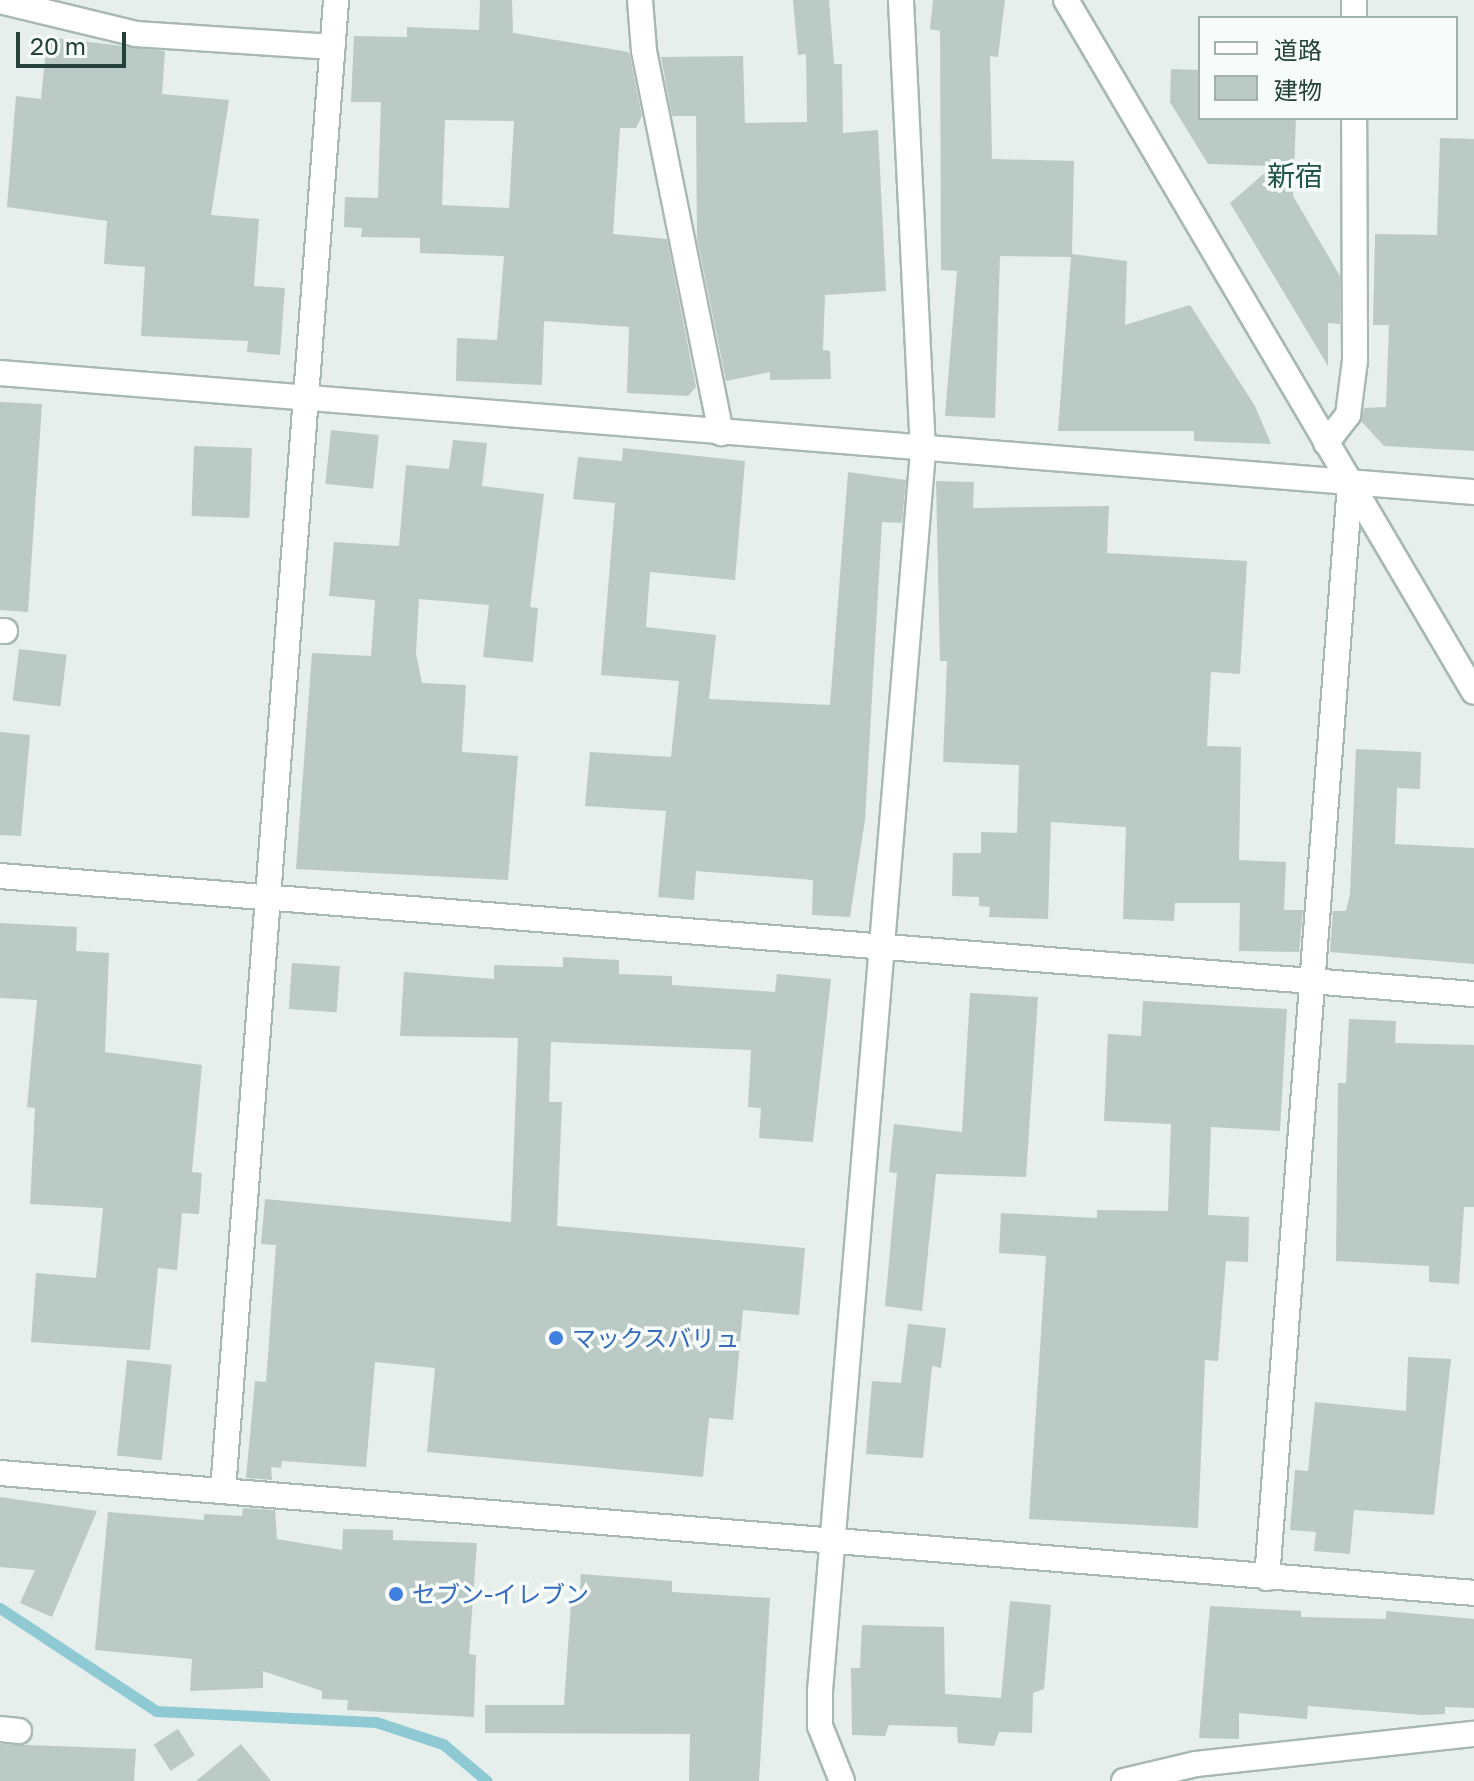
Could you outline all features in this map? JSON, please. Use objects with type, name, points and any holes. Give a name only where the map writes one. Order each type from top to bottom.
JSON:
[{"type":"street","points":[[223,1490],[310,396],[336,0]]},
{"type":"street","points":[[640,0],[644,51],[721,433]]},
{"type":"street","points":[[842,1781],[820,1726],[831,1543],[886,945],[923,451],[901,0]]},
{"type":"street","points":[[1066,0],[1474,692]]},
{"type":"street","points":[[0,1],[136,34],[333,47]]},
{"type":"street","points":[[1326,443],[1348,415],[1355,360],[1354,120]]},
{"type":"street","points":[[0,373],[310,396],[923,451],[1474,492]]},
{"type":"street","points":[[1267,1578],[1350,484]]},
{"type":"street","points":[[0,876],[1474,994]]},
{"type":"street","points":[[0,1473],[1474,1593]]},
{"type":"street","points":[[1124,1781],[1196,1764],[1474,1734]]},
{"type":"building","points":[[480,0],[512,0],[513,33],[629,52],[642,116],[636,128],[620,128],[613,234],[667,239],[696,387],[688,396],[627,393],[629,327],[544,321],[542,385],[456,381],[457,338],[497,340],[504,256],[420,253],[420,238],[361,237],[362,228],[344,227],[345,197],[378,198],[381,102],[351,102],[354,36],[407,37],[407,27],[479,30]],"holes":[[[445,120],[514,121],[509,208],[442,205]]]},
{"type":"building","points":[[793,0],[829,0],[834,64],[842,64],[843,133],[878,130],[886,291],[825,295],[823,350],[830,351],[831,379],[770,380],[770,372],[726,381],[697,238],[696,116],[672,116],[661,57],[743,56],[745,123],[807,122],[806,54],[798,55]]},
{"type":"building","points":[[933,0],[1005,0],[998,57],[990,56],[992,159],[1074,161],[1072,254],[1127,261],[1125,325],[1190,305],[1255,406],[1271,444],[1194,441],[1194,431],[1058,431],[1071,257],[1000,256],[995,418],[945,416],[957,271],[941,270],[940,31],[930,29]]},
{"type":"building","points":[[47,37],[165,51],[162,94],[229,100],[211,215],[259,219],[254,286],[285,288],[280,355],[247,352],[248,341],[141,336],[145,267],[104,264],[107,221],[7,207],[16,96],[41,99]]},
{"type":"building","points":[[1171,69],[1198,70],[1198,120],[1296,120],[1293,196],[1340,276],[1340,324],[1328,323],[1328,366],[1230,203],[1273,166],[1208,164],[1170,102]]},
{"type":"building","points":[[1440,138],[1474,139],[1474,451],[1384,446],[1361,421],[1364,408],[1386,407],[1389,325],[1373,325],[1375,234],[1437,235]]},
{"type":"building","points":[[0,402],[42,404],[28,612],[0,610]]},
{"type":"building","points":[[331,430],[379,435],[373,489],[325,484]]},
{"type":"building","points":[[453,440],[487,443],[482,486],[544,494],[530,607],[538,608],[533,662],[483,657],[489,605],[419,599],[416,653],[422,683],[466,685],[462,752],[518,756],[508,880],[296,869],[312,653],[371,656],[375,600],[329,596],[334,542],[399,546],[406,465],[449,469]]},
{"type":"building","points":[[194,446],[252,448],[250,518],[192,516]]},
{"type":"building","points":[[623,448],[745,461],[735,580],[650,572],[646,627],[716,635],[709,699],[830,705],[848,472],[906,480],[902,523],[882,522],[865,820],[850,917],[812,915],[813,880],[696,871],[694,900],[658,897],[666,811],[585,806],[590,752],[671,757],[679,681],[601,675],[615,503],[573,499],[578,457],[622,461]]},
{"type":"building","points":[[936,481],[974,482],[973,508],[1109,506],[1107,553],[1247,561],[1240,674],[1211,672],[1207,746],[1241,747],[1239,860],[1286,862],[1284,910],[1303,910],[1299,952],[1239,951],[1240,903],[1175,903],[1174,921],[1123,919],[1126,827],[1051,822],[1048,919],[989,917],[990,907],[979,906],[979,897],[952,896],[953,853],[981,853],[981,832],[1017,833],[1019,765],[943,762],[947,661],[940,661]]},
{"type":"building","points":[[19,649],[67,655],[60,706],[13,701]]},
{"type":"building","points":[[0,732],[30,735],[21,836],[0,835]]},
{"type":"building","points":[[1356,749],[1421,752],[1420,789],[1397,788],[1395,844],[1474,848],[1474,964],[1330,952],[1333,911],[1346,911],[1350,894]]},
{"type":"building","points":[[0,923],[77,927],[76,951],[109,953],[105,1052],[202,1065],[192,1172],[202,1173],[199,1214],[182,1213],[177,1270],[158,1268],[150,1350],[31,1342],[36,1273],[96,1278],[103,1208],[30,1204],[35,1108],[27,1107],[37,1000],[0,998]]},
{"type":"building","points":[[563,957],[619,960],[619,974],[672,976],[672,985],[775,992],[777,974],[831,979],[813,1142],[759,1138],[761,1108],[748,1107],[751,1050],[551,1042],[549,1102],[562,1102],[557,1226],[805,1248],[799,1315],[743,1310],[733,1420],[709,1418],[703,1477],[427,1452],[435,1368],[375,1362],[366,1467],[282,1461],[281,1468],[271,1467],[272,1480],[246,1478],[255,1381],[266,1382],[276,1245],[261,1244],[265,1199],[511,1222],[518,1038],[400,1036],[404,972],[494,979],[494,965],[563,967]]},
{"type":"building","points":[[292,963],[340,966],[337,1012],[289,1009]]},
{"type":"building","points":[[970,993],[1038,997],[1026,1177],[936,1174],[922,1311],[885,1306],[897,1173],[889,1172],[894,1124],[962,1132]]},
{"type":"building","points":[[1143,1001],[1287,1009],[1280,1131],[1211,1127],[1208,1215],[1249,1217],[1248,1262],[1226,1261],[1218,1361],[1205,1360],[1198,1528],[1029,1519],[1046,1256],[999,1253],[1001,1213],[1097,1218],[1097,1210],[1168,1211],[1171,1124],[1104,1121],[1108,1034],[1141,1036]]},
{"type":"building","points":[[1349,1019],[1396,1021],[1395,1043],[1474,1045],[1474,1207],[1464,1207],[1459,1284],[1429,1282],[1429,1266],[1336,1261],[1338,1083],[1346,1083]]},
{"type":"building","points":[[908,1324],[946,1328],[941,1368],[932,1366],[923,1458],[866,1454],[872,1381],[901,1383]]},
{"type":"building","points":[[1408,1357],[1451,1359],[1434,1515],[1354,1510],[1350,1554],[1314,1551],[1316,1532],[1290,1530],[1295,1470],[1308,1471],[1315,1402],[1406,1411]]},
{"type":"building","points":[[127,1360],[172,1365],[162,1460],[117,1455]]},
{"type":"building","points":[[0,1497],[97,1511],[52,1617],[20,1603],[35,1570],[0,1567]]},
{"type":"building","points":[[243,1508],[275,1510],[277,1539],[342,1550],[343,1529],[393,1530],[393,1540],[477,1543],[469,1654],[476,1655],[474,1717],[347,1710],[348,1700],[322,1699],[322,1691],[263,1671],[263,1688],[190,1691],[192,1659],[95,1650],[108,1512],[204,1520],[204,1514],[242,1516]]},
{"type":"building","points":[[581,1574],[672,1581],[672,1592],[770,1598],[759,1781],[689,1781],[690,1734],[485,1733],[485,1705],[564,1705],[571,1603],[579,1603]]},
{"type":"building","points":[[1010,1601],[1051,1605],[1044,1689],[1033,1693],[1032,1733],[999,1732],[994,1746],[958,1743],[957,1727],[889,1725],[885,1736],[852,1735],[851,1668],[860,1668],[862,1625],[944,1627],[945,1694],[1001,1698]]},
{"type":"building","points":[[1210,1606],[1301,1611],[1301,1617],[1386,1619],[1386,1611],[1474,1619],[1474,1708],[1445,1707],[1445,1714],[1422,1715],[1308,1706],[1307,1719],[1239,1713],[1239,1739],[1199,1738]]},
{"type":"building","points":[[178,1729],[195,1755],[171,1771],[154,1745]]},
{"type":"building","points":[[0,1744],[136,1749],[134,1781],[0,1781]]},
{"type":"building","points":[[241,1744],[271,1781],[196,1781]]},
{"type":"waterway","points":[[0,1608],[156,1711],[376,1722],[443,1744],[487,1781]]},
{"type":"place","name":"マックスバリュ","points":[[556,1338]]},
{"type":"place","name":"セブン-イレブン","points":[[396,1594]]},
{"type":"district","name":"新宿","points":[[1295,176]]}]
